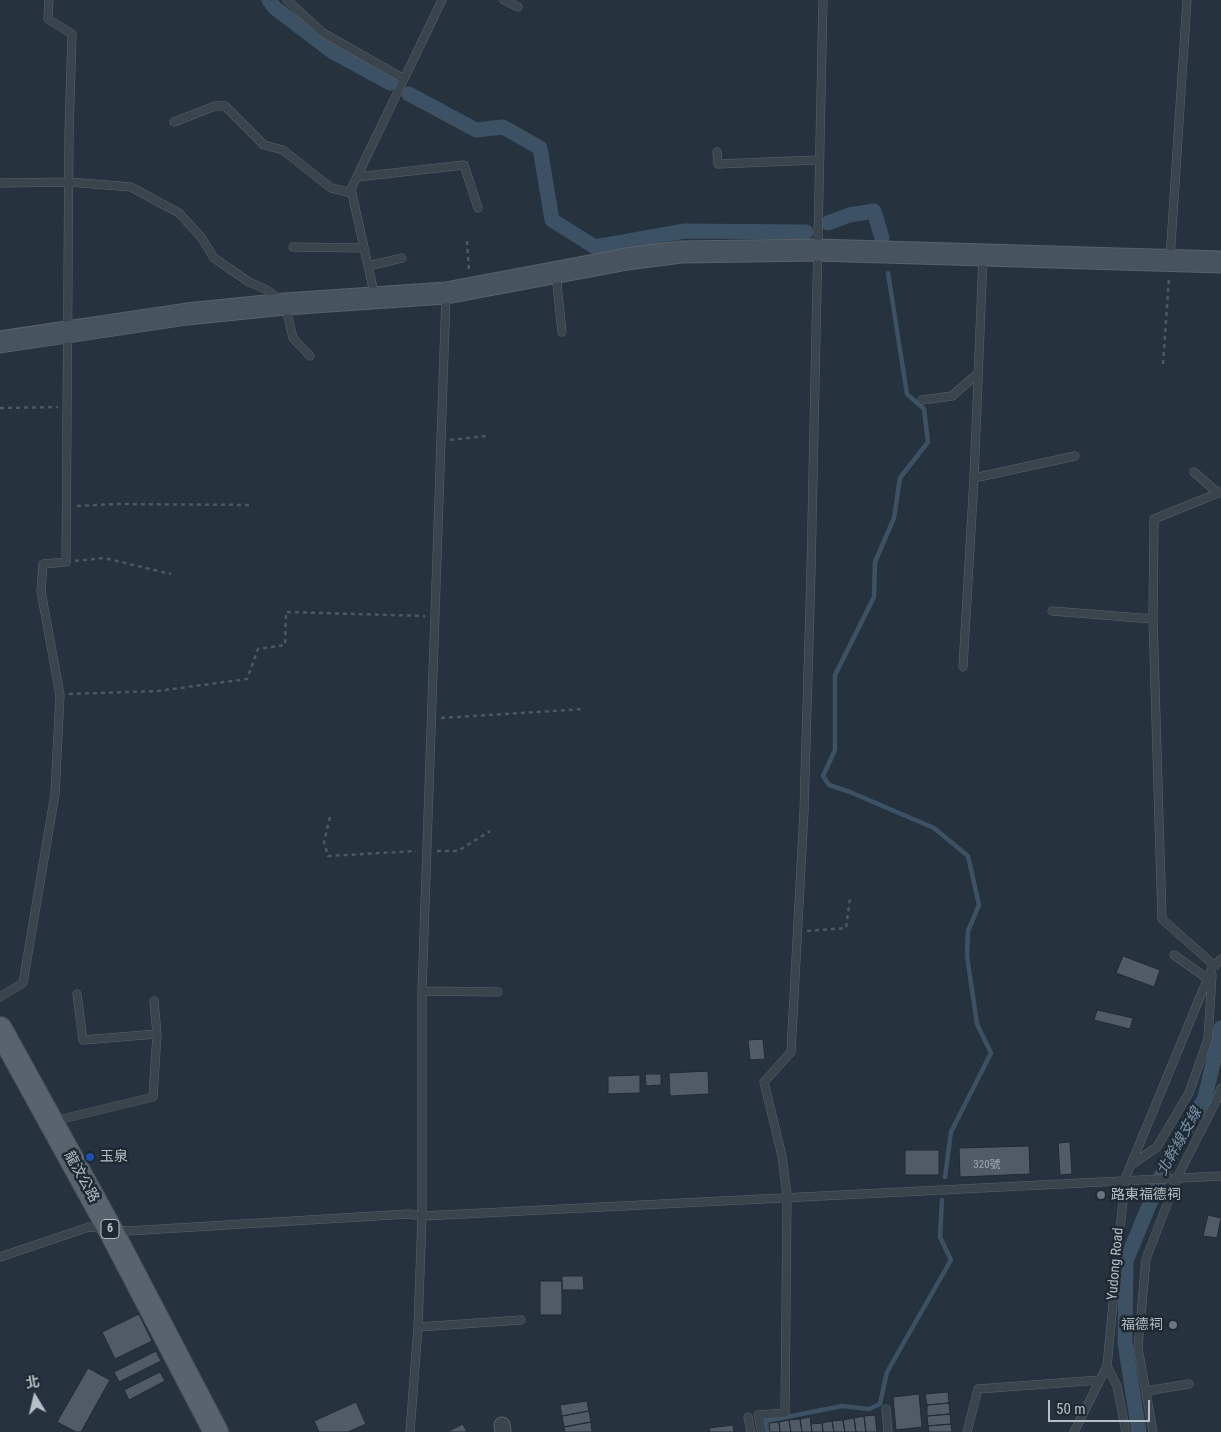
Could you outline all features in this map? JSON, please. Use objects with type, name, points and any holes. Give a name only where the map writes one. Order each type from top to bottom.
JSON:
[{"type":"main road","points":[[0,342],[187,314],[285,304],[446,293],[556,272],[681,252],[816,250],[1221,262]]},
{"type":"main road","name":"龍汶公路","points":[[0,1029],[111,1231],[216,1432]]},
{"type":"lane","points":[[0,997],[23,983],[55,794],[60,695],[41,591],[43,564],[66,562],[72,34],[48,19],[49,0]]},
{"type":"lane","points":[[287,0],[323,33],[404,79]]},
{"type":"lane","points":[[375,299],[351,189],[442,0]]},
{"type":"lane","points":[[504,0],[518,7]]},
{"type":"lane","points":[[762,1432],[758,1415],[785,1413],[787,1196],[782,1156],[764,1082],[791,1052],[811,581],[816,250],[823,0]]},
{"type":"lane","points":[[1170,259],[1187,0]]},
{"type":"lane","points":[[174,122],[215,106],[226,106],[264,145],[283,150],[331,188],[352,193]]},
{"type":"lane","points":[[717,152],[718,164],[818,160]]},
{"type":"lane","points":[[357,177],[464,165],[478,208]]},
{"type":"lane","points":[[0,182],[69,182],[132,187],[179,213],[201,237],[214,258],[248,282],[267,290],[285,304],[293,338],[310,356]]},
{"type":"lane","points":[[293,247],[364,248]]},
{"type":"lane","points":[[963,668],[974,478],[976,375],[983,254]]},
{"type":"lane","points":[[368,266],[402,258]]},
{"type":"lane","points":[[556,272],[562,332]]},
{"type":"lane","points":[[410,1432],[418,1327],[422,1216],[422,991],[446,293]]},
{"type":"lane","points":[[922,400],[952,396],[976,375]]},
{"type":"lane","points":[[974,478],[1076,456]]},
{"type":"lane","points":[[1194,472],[1220,492]]},
{"type":"lane","points":[[1214,967],[1162,919],[1154,619],[1154,519],[1220,492]]},
{"type":"lane","points":[[1052,611],[1154,619]]},
{"type":"lane","points":[[1174,955],[1208,979]]},
{"type":"lane","points":[[1131,1165],[1157,1147],[1189,1093],[1208,1039],[1214,967],[1221,960]]},
{"type":"lane","name":"Yudong Road","points":[[1074,1432],[1107,1366],[1125,1179],[1214,967]]},
{"type":"lane","points":[[422,991],[498,992]]},
{"type":"lane","points":[[77,994],[83,1040],[157,1034]]},
{"type":"lane","points":[[51,1122],[153,1097],[157,1034],[154,1001]]},
{"type":"lane","points":[[1153,1432],[1138,1348],[1146,1259],[1177,1178],[1221,1088]]},
{"type":"lane","points":[[0,1257],[89,1228],[111,1231],[408,1214],[422,1216],[1125,1179],[1221,1176]]},
{"type":"lane","points":[[418,1327],[521,1320]]},
{"type":"lane","points":[[1107,1366],[1117,1386],[1126,1432]]},
{"type":"lane","points":[[967,1432],[978,1389],[1100,1380]]},
{"type":"lane","points":[[1146,1391],[1189,1384]]},
{"type":"lane","points":[[886,1409],[888,1432]]},
{"type":"lane","points":[[748,1416],[750,1432]]},
{"type":"path","points":[[467,241],[471,289]]},
{"type":"path","points":[[1163,364],[1170,259]]},
{"type":"path","points":[[0,408],[68,407]]},
{"type":"path","points":[[441,442],[486,436]]},
{"type":"path","points":[[66,507],[116,504],[250,505]]},
{"type":"path","points":[[66,562],[104,558],[171,574]]},
{"type":"path","points":[[60,695],[158,691],[247,679],[258,648],[285,646],[286,612],[435,616]]},
{"type":"path","points":[[432,718],[584,709]]},
{"type":"path","points":[[330,817],[324,842],[328,856],[427,850],[458,851],[490,831]]},
{"type":"path","points":[[797,932],[846,928],[850,898]]},
{"type":"building","points":[[1123,956],[1160,970],[1154,987],[1116,973]]},
{"type":"building","points":[[1097,1010],[1133,1018],[1130,1029],[1094,1020]]},
{"type":"building","points":[[763,1039],[765,1059],[750,1060],[748,1040]]},
{"type":"building","points":[[708,1071],[709,1094],[670,1096],[669,1073]]},
{"type":"building","points":[[645,1074],[661,1074],[661,1085],[646,1086]]},
{"type":"building","points":[[640,1075],[640,1093],[608,1094],[608,1076]]},
{"type":"building","points":[[1070,1142],[1072,1174],[1060,1175],[1058,1143]]},
{"type":"building","points":[[1029,1146],[1030,1174],[960,1177],[959,1148]]},
{"type":"building","points":[[905,1150],[939,1150],[939,1175],[905,1175]]},
{"type":"building","points":[[1208,1215],[1221,1218],[1217,1238],[1203,1236]]},
{"type":"building","points":[[562,1276],[583,1276],[584,1290],[562,1290]]},
{"type":"building","points":[[540,1281],[562,1281],[562,1315],[540,1315]]},
{"type":"building","points":[[139,1314],[152,1341],[115,1359],[102,1332]]},
{"type":"building","points":[[156,1351],[161,1361],[119,1382],[114,1372]]},
{"type":"building","points":[[88,1368],[110,1380],[81,1432],[76,1432],[57,1422]]},
{"type":"building","points":[[160,1372],[165,1381],[129,1400],[124,1390]]},
{"type":"building","points":[[948,1392],[949,1403],[927,1405],[925,1394]]},
{"type":"building","points":[[919,1394],[922,1427],[896,1430],[893,1397]]},
{"type":"building","points":[[587,1401],[589,1411],[562,1416],[560,1405]]},
{"type":"building","points":[[356,1402],[366,1424],[348,1432],[319,1432],[314,1421]]},
{"type":"building","points":[[949,1403],[950,1414],[927,1416],[927,1405]]},
{"type":"building","points":[[589,1411],[591,1422],[564,1427],[562,1416]]},
{"type":"building","points":[[950,1414],[951,1424],[928,1426],[927,1416]]},
{"type":"building","points":[[875,1415],[877,1432],[866,1432],[864,1416]]},
{"type":"building","points":[[864,1416],[866,1432],[856,1432],[854,1418]]},
{"type":"building","points":[[810,1417],[812,1432],[802,1432],[800,1419]]},
{"type":"building","points":[[854,1418],[856,1432],[845,1432],[843,1420]]},
{"type":"building","points":[[800,1419],[802,1432],[791,1432],[789,1420]]},
{"type":"building","points":[[789,1420],[791,1432],[780,1432],[779,1422]]},
{"type":"building","points":[[843,1420],[845,1432],[834,1432],[832,1421]]},
{"type":"building","points":[[832,1421],[834,1432],[823,1432],[822,1423]]},
{"type":"building","points":[[591,1422],[592,1432],[565,1432],[564,1427]]},
{"type":"building","points":[[779,1422],[780,1432],[770,1432],[769,1423]]},
{"type":"building","points":[[822,1423],[823,1432],[812,1432],[811,1424]]},
{"type":"building","points":[[463,1424],[467,1432],[447,1432]]},
{"type":"building","points":[[951,1424],[952,1432],[929,1432],[928,1426]]},
{"type":"building","points":[[733,1425],[734,1432],[710,1432],[709,1428]]},
{"type":"waterway","points":[[269,0],[275,8],[333,52],[390,83]]},
{"type":"waterway","points":[[409,94],[476,130],[503,127],[540,148],[552,220],[595,247],[685,231],[806,232]]},
{"type":"waterway","points":[[828,223],[849,215],[874,211],[882,238]]},
{"type":"waterway","points":[[888,273],[907,394],[924,409],[928,442],[900,478],[894,518],[875,562],[874,597],[835,675],[835,750],[823,776],[829,785],[934,828],[968,856],[979,905],[968,931],[967,956],[977,1024],[991,1053],[951,1132],[945,1177]]},
{"type":"waterway","name":"北幹線支線","points":[[1139,1432],[1125,1343],[1126,1261],[1167,1162],[1205,1098],[1221,1028]]},
{"type":"waterway","points":[[768,1432],[766,1421],[842,1406],[869,1409],[880,1404],[887,1372],[951,1260],[940,1237],[942,1200]]},
{"type":"place","name":"玉泉","points":[[90,1157]]},
{"type":"place","name":"路東福德祠","points":[[1101,1195]]},
{"type":"place","name":"福德祠","points":[[1173,1325]]}]
